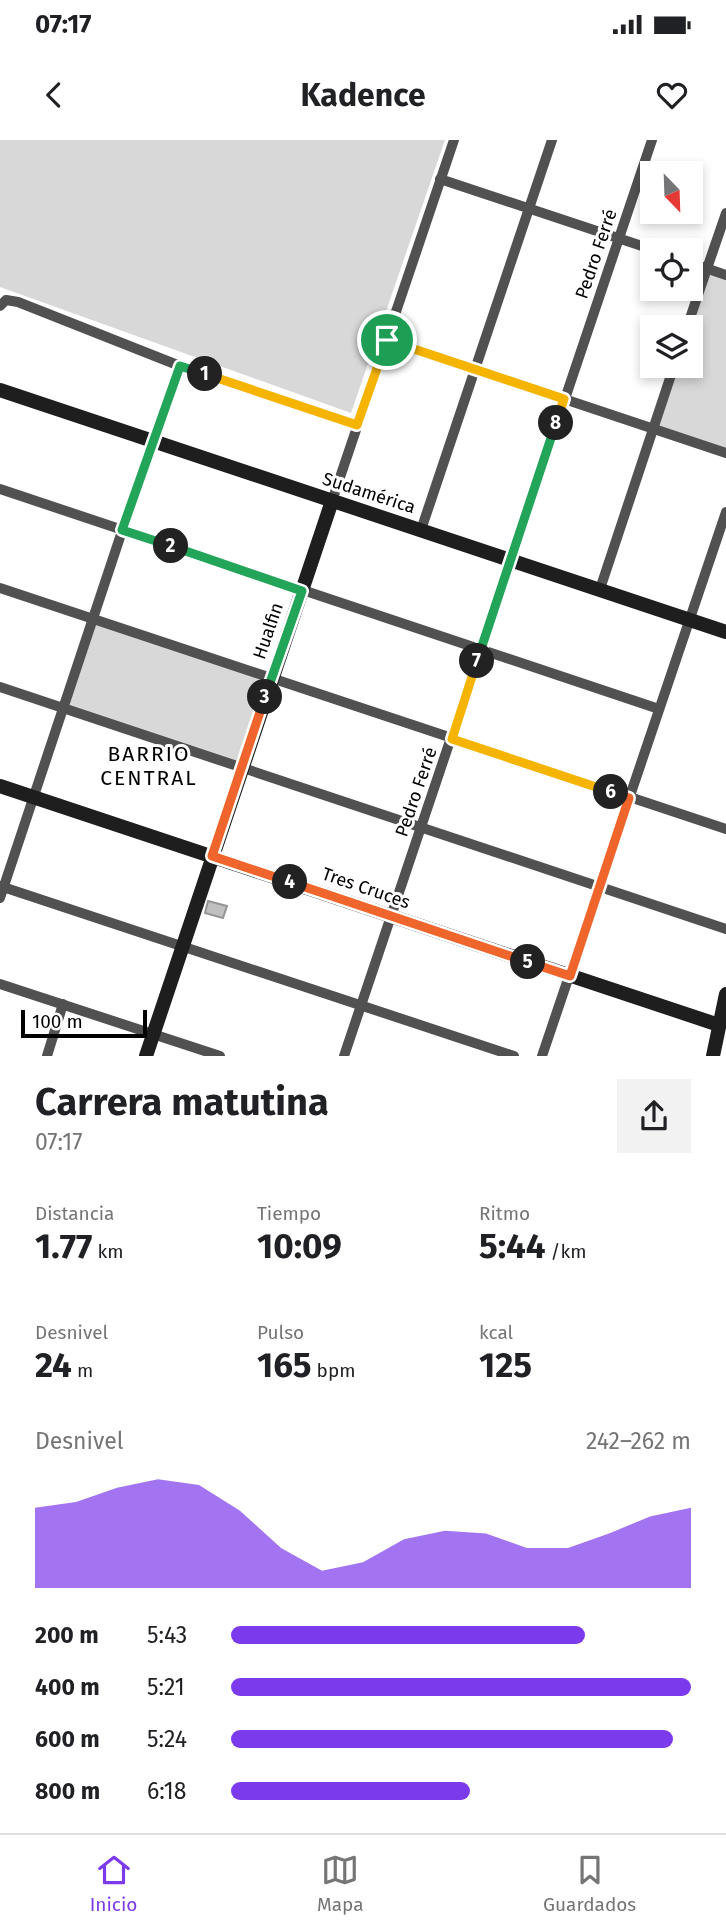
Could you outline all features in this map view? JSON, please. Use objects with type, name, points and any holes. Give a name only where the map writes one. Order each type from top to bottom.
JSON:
[{"type":"street","name":"Hualfin","points":[[146,1056],[454,140]]},
{"type":"street","points":[[421,530],[552,140]]},
{"type":"street","name":"Pedro Ferré","points":[[344,1056],[652,140]]},
{"type":"street","points":[[440,179],[640,245]]},
{"type":"street","points":[[691,315],[726,213]]},
{"type":"street","points":[[703,267],[726,275]]},
{"type":"street","points":[[3,303],[18,302],[180,366],[357,425]]},
{"type":"street","points":[[387,340],[726,453]]},
{"type":"street","points":[[180,366],[152,441],[1,891],[182,945],[514,1056]]},
{"type":"street","points":[[600,589],[670,378]]},
{"type":"street","name":"Sudamérica","points":[[0,390],[726,632]]},
{"type":"street","points":[[0,489],[659,709]]},
{"type":"street","points":[[542,1056],[726,512]]},
{"type":"street","points":[[0,588],[726,829]]},
{"type":"street","points":[[0,687],[726,929]]},
{"type":"street","name":"Tres Cruces","points":[[0,786],[719,1025]]},
{"type":"street","points":[[0,984],[220,1056]]},
{"type":"street","points":[[713,1056],[726,994]]},
{"type":"street","points":[[47,1056],[63,1004]]},
{"type":"shaded area","points":[[0,140],[445,140],[351,413],[0,287]]},
{"type":"shaded area","points":[[707,268],[726,275],[726,453],[652,428],[670,378],[703,378],[703,315],[694,315],[698,301],[703,301],[703,283]]},
{"type":"shaded area","points":[[93,619],[272,678],[241,768],[63,708]]},
{"type":"building","points":[[208,901],[227,906],[223,918],[205,913]]},
{"type":"district","name":"BARRIO CENTRAL","points":[[149,766]]},
{"type":"route","points":[[387,340],[564,399],[452,739],[629,798],[570,976],[212,856],[302,591],[122,530],[152,441],[180,366],[357,425],[387,340]]}]
